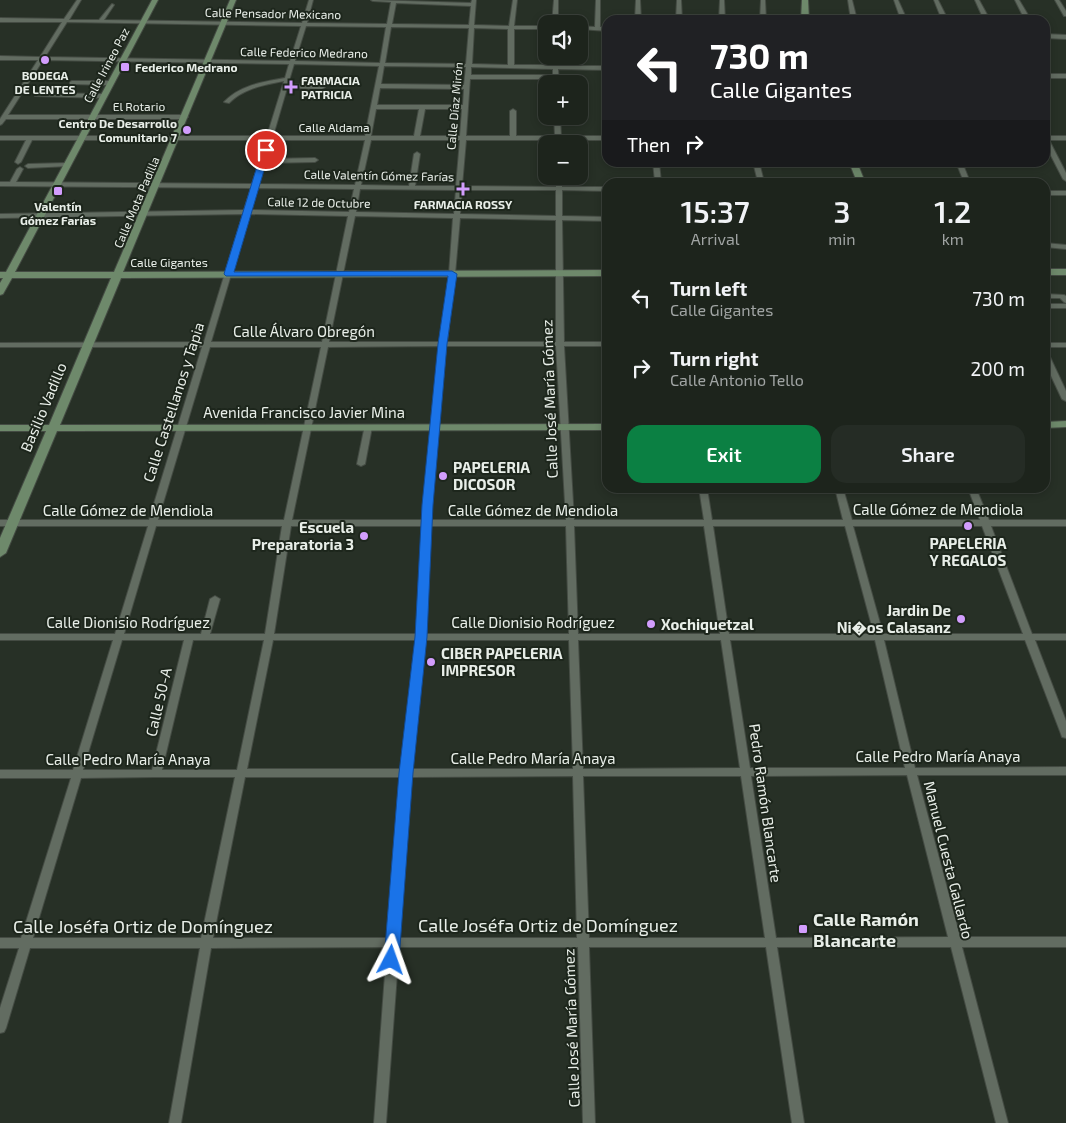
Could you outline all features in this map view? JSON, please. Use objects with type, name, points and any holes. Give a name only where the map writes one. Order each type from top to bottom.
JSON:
[{"type":"street","points":[[2,120],[78,0]]},
{"type":"street","name":"Calle Irineo Paz","points":[[0,292],[5,275],[67,166],[155,0]]},
{"type":"street","name":"Calle Mota Padilla","points":[[118,274],[233,0]]},
{"type":"street","name":"Calle Castellanos y Tapia","points":[[0,1028],[119,637],[150,524],[248,212],[310,0]]},
{"type":"street","points":[[373,0],[474,2]]},
{"type":"street","points":[[174,1123],[206,943],[269,637],[287,524],[368,138],[394,0]]},
{"type":"street","points":[[511,66],[511,27],[515,0]]},
{"type":"street","points":[[555,15],[556,0]]},
{"type":"street","points":[[597,28],[598,0]]},
{"type":"street","points":[[638,0],[638,15]]},
{"type":"street","points":[[678,15],[679,0]]},
{"type":"street","points":[[722,0],[722,15]]},
{"type":"street","points":[[763,0],[763,15]]},
{"type":"street","points":[[805,0],[805,15]]},
{"type":"street","points":[[850,0],[853,15]]},
{"type":"street","points":[[896,0],[902,15]]},
{"type":"street","points":[[936,0],[943,15]]},
{"type":"street","points":[[977,0],[984,15]]},
{"type":"street","points":[[1016,0],[1025,15]]},
{"type":"street","points":[[1057,0],[1066,15]]},
{"type":"street","name":"Calle Díaz Mirón","points":[[435,427],[452,274],[474,2]]},
{"type":"street","points":[[101,20],[112,5]]},
{"type":"street","name":"Calle Pensador Mexicano","points":[[0,20],[538,28]]},
{"type":"street","points":[[588,28],[602,28]]},
{"type":"street","points":[[1050,36],[1066,36]]},
{"type":"street","name":"Calle Federico Medrano","points":[[0,58],[602,68]]},
{"type":"street","points":[[556,67],[556,75]]},
{"type":"street","points":[[1050,76],[1066,76]]},
{"type":"street","points":[[468,77],[538,79]]},
{"type":"street","points":[[227,102],[232,95],[251,87],[287,79]]},
{"type":"street","points":[[72,83],[110,83]]},
{"type":"street","points":[[285,86],[322,87]]},
{"type":"street","points":[[377,86],[467,87]]},
{"type":"street","points":[[37,95],[104,96]]},
{"type":"street","points":[[374,107],[466,107]]},
{"type":"street","points":[[417,138],[422,107]]},
{"type":"street","points":[[441,117],[442,107]]},
{"type":"street","points":[[512,138],[513,111]]},
{"type":"street","name":"El Rotario","points":[[2,120],[92,117],[185,117]]},
{"type":"street","name":"Calle Aldama","points":[[0,138],[512,138],[538,140]]},
{"type":"street","points":[[18,162],[30,138]]},
{"type":"street","name":"Calle Aldama","points":[[588,139],[602,138]]},
{"type":"street","points":[[1050,138],[1066,138]]},
{"type":"street","points":[[1050,148],[1066,179]]},
{"type":"street","points":[[412,186],[417,154]]},
{"type":"street","points":[[263,161],[315,160]]},
{"type":"street","points":[[28,166],[67,166]]},
{"type":"street","points":[[12,184],[20,169]]},
{"type":"street","name":"Calle Valentín Gómez Farías","points":[[0,184],[602,189]]},
{"type":"street","name":"Calle José María Gómez","points":[[560,185],[560,344],[570,523],[589,1123]]},
{"type":"street","points":[[1050,193],[1066,193]]},
{"type":"street","name":"Calle 12 de Octubre","points":[[0,216],[248,212],[602,219]]},
{"type":"street","points":[[1050,245],[1066,247]]},
{"type":"street","points":[[1050,272],[1066,272]]},
{"type":"street","name":"Calle Gigantes","points":[[5,275],[602,273]]},
{"type":"street","name":"Basilio Vadillo","points":[[0,552],[6,524],[52,428],[118,274]]},
{"type":"street","points":[[1050,296],[1062,296],[1066,301]]},
{"type":"street","points":[[1050,306],[1066,306]]},
{"type":"street","name":"Calle Álvaro Obregón","points":[[0,345],[602,344]]},
{"type":"street","points":[[1050,345],[1066,345]]},
{"type":"street","points":[[1050,366],[1066,400]]},
{"type":"street","points":[[1050,425],[1066,424]]},
{"type":"street","points":[[361,464],[368,427]]},
{"type":"street","points":[[380,1123],[406,773],[421,637],[426,524],[435,427]]},
{"type":"street","name":"Avenida Francisco Javier Mina","points":[[0,428],[602,427]]},
{"type":"street","name":"Pedro Ramón Blancarte","points":[[703,493],[798,1123]]},
{"type":"street","name":"Manuel Cuesta Gallardo","points":[[840,493],[879,637],[911,772],[1002,1123]]},
{"type":"street","points":[[974,493],[1066,734]]},
{"type":"street","name":"Calle Gómez de Mendiola","points":[[6,524],[1066,523]]},
{"type":"street","points":[[205,637],[215,599]]},
{"type":"street","name":"Calle Dionisio Rodríguez","points":[[0,637],[1066,637]]},
{"type":"street","name":"Calle 50-A","points":[[156,774],[189,637]]},
{"type":"street","name":"Calle Pedro María Anaya","points":[[0,774],[1066,771]]},
{"type":"street","name":"Calle Joséfa Ortiz de Domínguez","points":[[0,943],[1066,942]]},
{"type":"place","name":"BODEGA DE LENTES","points":[[45,60]]},
{"type":"place","name":"Federico Medrano","points":[[125,67]]},
{"type":"place","name":"FARMACIA PATRICIA","points":[[291,87]]},
{"type":"place","name":"Centro De Desarrollo Comunitario 7","points":[[187,130]]},
{"type":"place","name":"FARMACIA ROSSY","points":[[463,189]]},
{"type":"place","name":"Valentín Gómez Farías","points":[[58,191]]},
{"type":"place","name":"PAPELERIA DICOSOR","points":[[443,476]]},
{"type":"place","name":"PAPELERIA Y REGALOS","points":[[968,526]]},
{"type":"place","name":"Escuela Preparatoria 3","points":[[364,536]]},
{"type":"place","name":"Jardin De Ni�os Calasanz","points":[[961,619]]},
{"type":"place","name":"Xochiquetzal","points":[[651,624]]},
{"type":"place","name":"CIBER PAPELERIA IMPRESOR","points":[[431,662]]},
{"type":"place","name":"Calle Ramón Blancarte","points":[[803,929]]},
{"type":"route","points":[[266,150],[229,274],[452,274],[443,344],[426,524],[421,637],[406,773],[391,960]]}]
